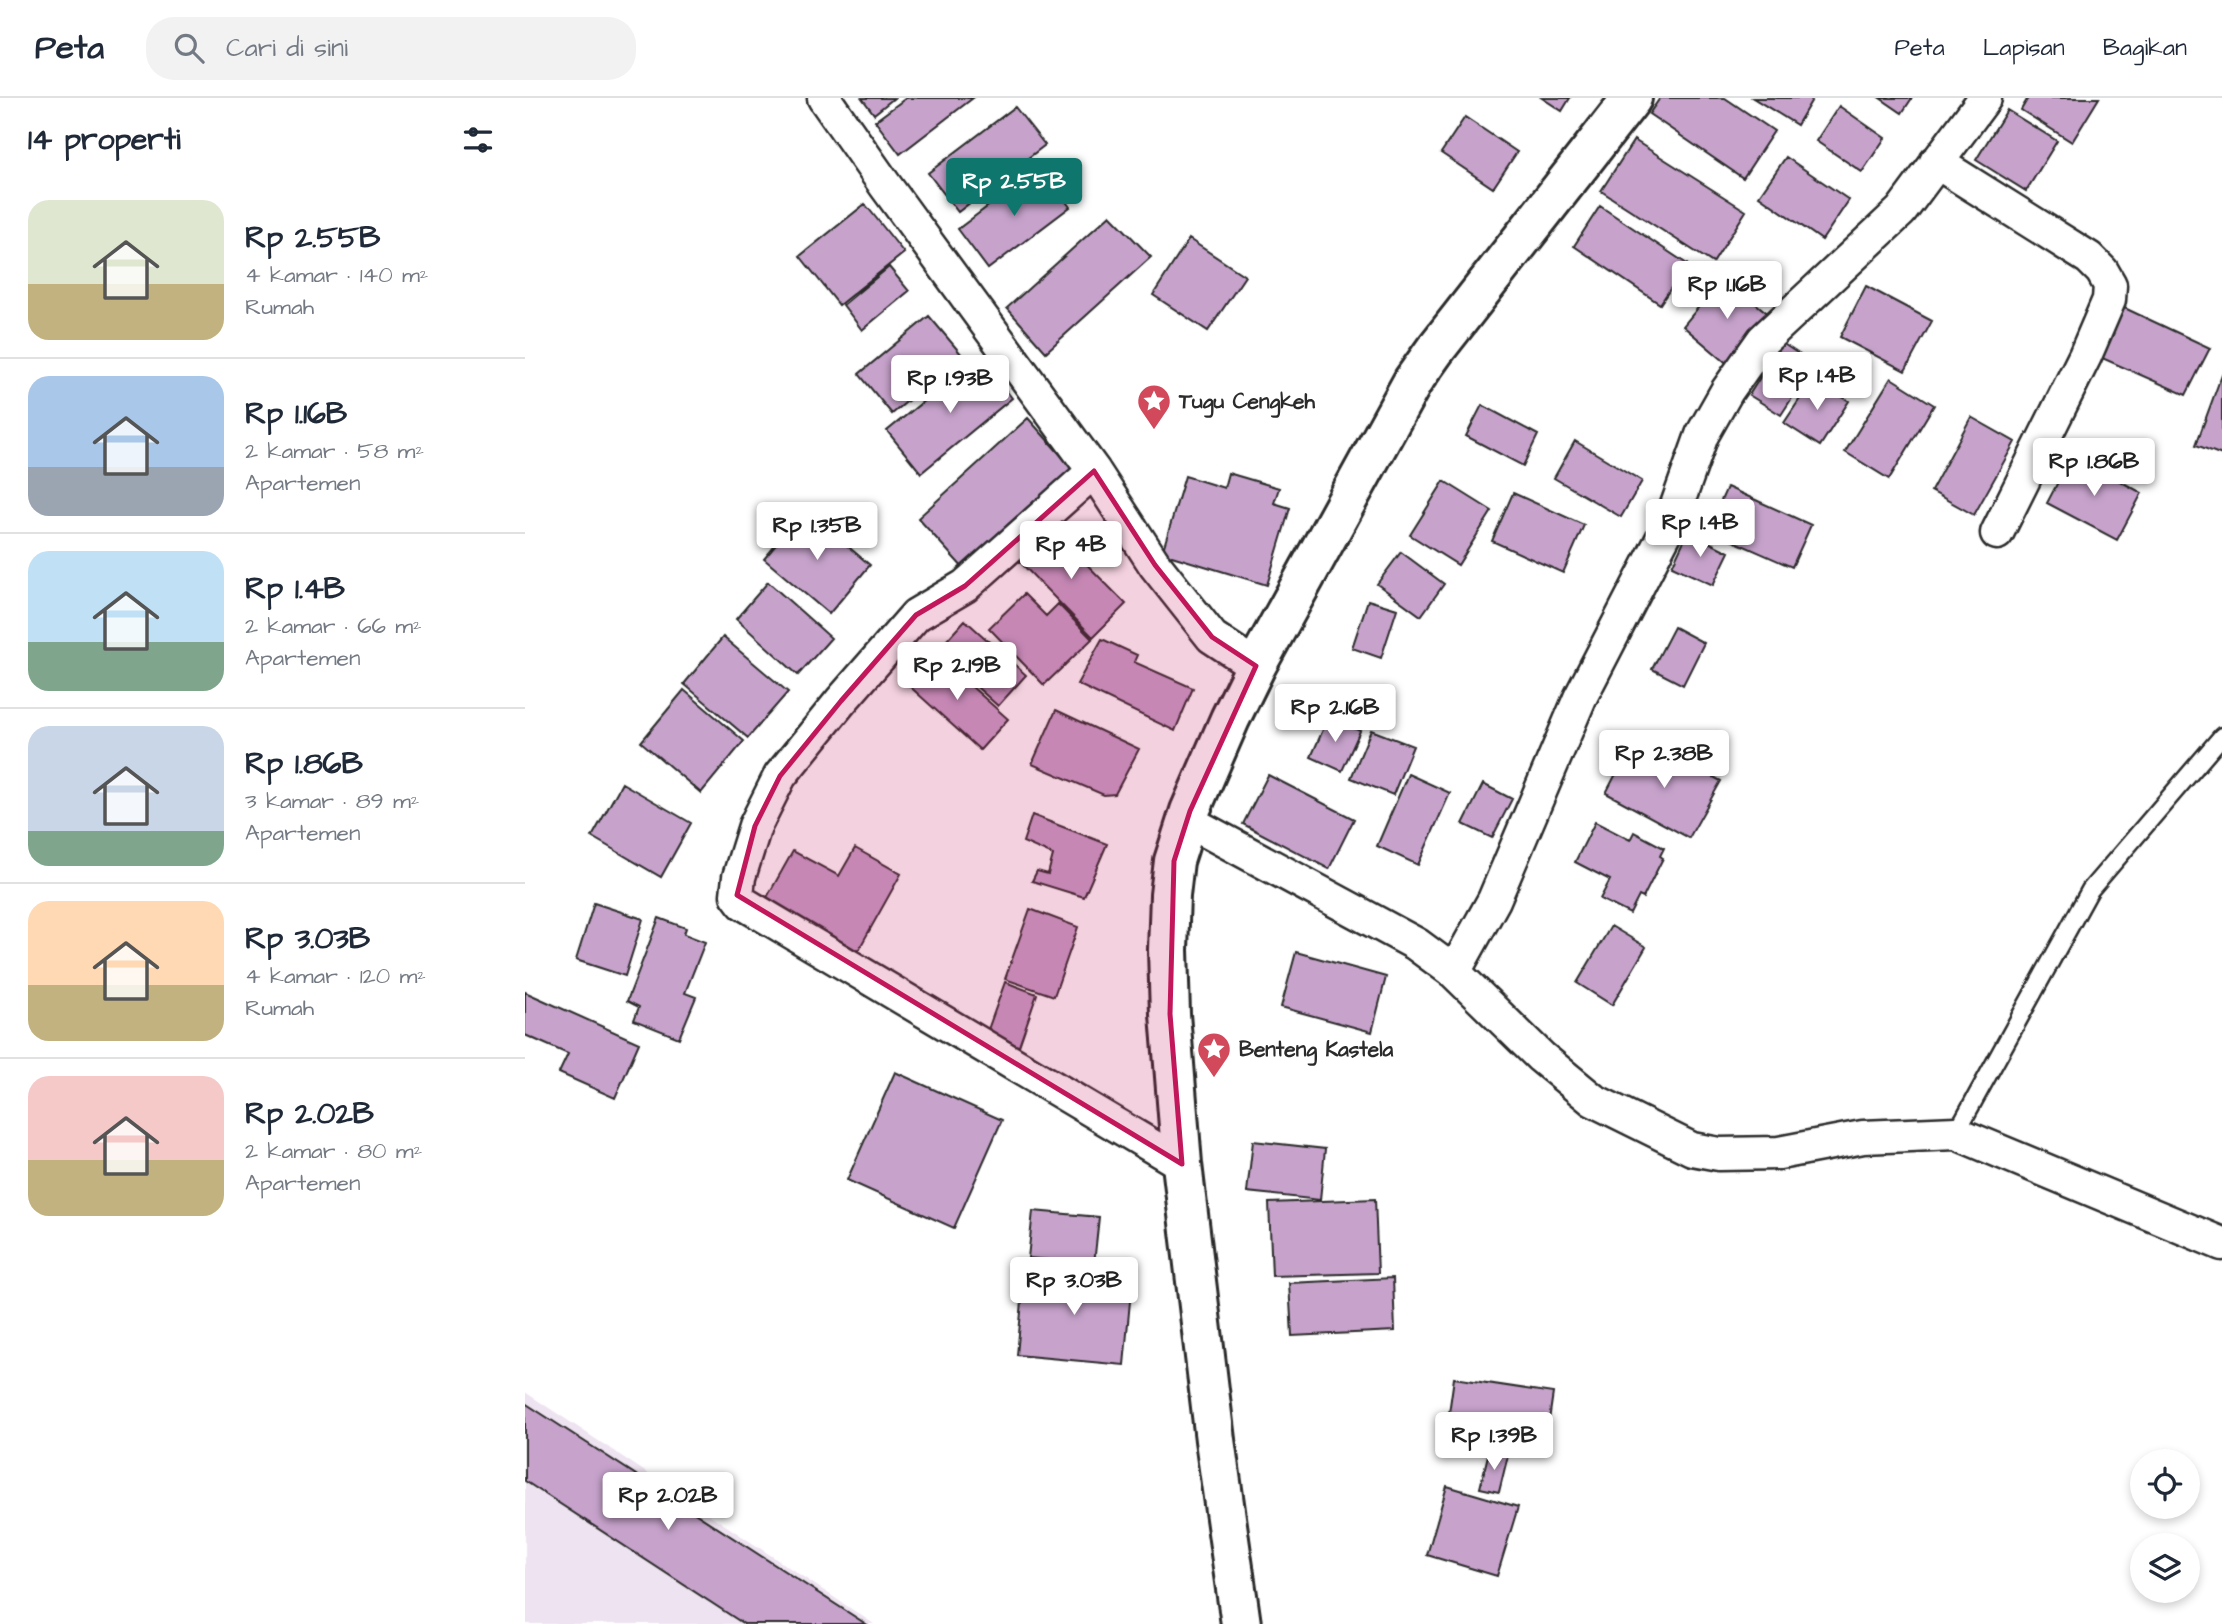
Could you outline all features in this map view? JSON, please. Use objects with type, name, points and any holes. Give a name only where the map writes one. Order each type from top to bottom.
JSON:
[{"type":"highway","points":[[1241,1624],[1215,1440],[1182,1164],[1170,1014],[1168,950],[1174,861],[1230,719],[1256,666],[1413,381],[1632,98]]},
{"type":"street","points":[[824,98],[1094,471],[1155,565],[1212,637],[1256,666]]},
{"type":"street","points":[[1454,972],[1494,900],[1580,698],[1671,522],[1702,435],[1727,391],[1763,340],[1901,211],[1985,98]]},
{"type":"street","points":[[1936,162],[2089,258],[2102,271],[2110,285],[2109,300],[2085,356],[1997,533]]},
{"type":"street","points":[[1094,471],[965,586],[916,615],[841,701],[780,776],[755,826],[739,877],[737,895],[743,903],[1182,1164]]},
{"type":"street","points":[[1188,821],[1416,944],[1454,972],[1541,1057],[1593,1100],[1692,1149],[1719,1154],[1779,1153],[1863,1137],[1956,1133],[2222,1244]]},
{"type":"lane","points":[[1956,1133],[2090,890],[2222,736]]},
{"type":"highlighted area","points":[[1094,471],[1155,565],[1212,637],[1256,666],[1190,811],[1174,861],[1170,1014],[1182,1164],[737,895],[755,826],[780,776],[841,701],[916,615],[965,586]]},
{"type":"shaded area","points":[[525,1392],[874,1624],[525,1624]]},
{"type":"building","points":[[862,98],[894,98],[874,114]]},
{"type":"building","points":[[906,98],[973,98],[900,154],[875,121]]},
{"type":"building","points":[[1542,98],[1570,98],[1562,111]]},
{"type":"building","points":[[1660,98],[1725,98],[1774,131],[1743,178],[1649,114]]},
{"type":"building","points":[[1753,98],[1813,98],[1797,125]]},
{"type":"building","points":[[1880,98],[1912,98],[1902,113]]},
{"type":"building","points":[[2028,98],[2099,98],[2072,142],[2021,110]]},
{"type":"building","points":[[1839,106],[1885,138],[1862,172],[1816,141]]},
{"type":"building","points":[[1015,107],[1045,145],[958,212],[928,173]]},
{"type":"building","points":[[2007,110],[2057,141],[2026,191],[1976,160]]},
{"type":"building","points":[[1465,117],[1517,152],[1493,188],[1441,153]]},
{"type":"building","points":[[1634,140],[1746,211],[1713,263],[1601,191]]},
{"type":"building","points":[[1786,157],[1849,200],[1822,240],[1759,196]]},
{"type":"building","points":[[1040,167],[1070,207],[988,269],[958,229]]},
{"type":"building","points":[[865,204],[904,253],[839,305],[800,256]]},
{"type":"building","points":[[1600,206],[1687,264],[1660,304],[1574,246]]},
{"type":"building","points":[[1110,215],[1151,257],[1046,352],[1007,308]]},
{"type":"building","points":[[1189,239],[1245,276],[1208,331],[1153,295]]},
{"type":"building","points":[[889,267],[909,291],[862,330],[843,305]]},
{"type":"building","points":[[1723,277],[1771,316],[1730,366],[1683,326]]},
{"type":"building","points":[[1866,286],[1932,321],[1905,371],[1840,337]]},
{"type":"building","points":[[2116,304],[2210,348],[2186,395],[2093,354]]},
{"type":"building","points":[[929,316],[962,355],[892,414],[859,374]]},
{"type":"building","points":[[1782,343],[1814,364],[1781,415],[1749,395]]},
{"type":"building","points":[[979,356],[1012,398],[921,473],[887,431]]},
{"type":"building","points":[[2222,374],[2222,455],[2196,445]]},
{"type":"building","points":[[1891,378],[1934,405],[1889,479],[1845,452]]},
{"type":"building","points":[[1813,379],[1849,401],[1820,446],[1784,423]]},
{"type":"building","points":[[1482,405],[1538,435],[1523,466],[1466,436]]},
{"type":"building","points":[[1971,417],[2015,442],[1974,515],[1931,491]]},
{"type":"building","points":[[1028,418],[1073,469],[964,569],[918,518]]},
{"type":"building","points":[[1575,441],[1642,481],[1621,517],[1554,478]]},
{"type":"building","points":[[2072,455],[2142,493],[2117,540],[2047,503]]},
{"type":"building","points":[[1228,473],[1279,488],[1274,503],[1290,508],[1267,585],[1162,553],[1185,476],[1224,488]]},
{"type":"building","points":[[1444,481],[1492,511],[1458,565],[1410,535]]},
{"type":"building","points":[[1727,487],[1811,525],[1792,567],[1708,530]]},
{"type":"building","points":[[1513,493],[1584,525],[1563,573],[1492,541]]},
{"type":"building","points":[[805,510],[870,565],[829,614],[764,559]]},
{"type":"building","points":[[1049,526],[1126,604],[1093,637],[1016,558]]},
{"type":"building","points":[[1688,532],[1729,552],[1713,585],[1672,566]]},
{"type":"building","points":[[1401,552],[1444,584],[1421,616],[1377,584]]},
{"type":"building","points":[[768,582],[831,638],[798,675],[736,619]]},
{"type":"building","points":[[1024,594],[1046,616],[1058,604],[1092,639],[1044,685],[989,628]]},
{"type":"building","points":[[1368,600],[1397,609],[1381,658],[1352,648]]},
{"type":"building","points":[[965,620],[1026,675],[998,706],[937,651]]},
{"type":"building","points":[[1674,627],[1704,643],[1683,685],[1652,669]]},
{"type":"building","points":[[723,637],[788,692],[748,738],[684,684]]},
{"type":"building","points":[[1102,639],[1137,655],[1134,662],[1193,688],[1175,731],[1077,684]]},
{"type":"building","points":[[934,653],[1008,719],[980,750],[907,684]]},
{"type":"building","points":[[684,690],[744,741],[701,793],[641,742]]},
{"type":"building","points":[[1056,710],[1139,749],[1115,794],[1104,795],[1032,764]]},
{"type":"building","points":[[1329,716],[1360,731],[1342,771],[1311,757]]},
{"type":"building","points":[[1371,730],[1413,746],[1393,795],[1351,778]]},
{"type":"building","points":[[1630,747],[1664,766],[1671,754],[1721,781],[1689,838],[1606,793]]},
{"type":"building","points":[[1408,774],[1450,793],[1418,865],[1377,846]]},
{"type":"building","points":[[1268,775],[1354,819],[1329,869],[1243,824]]},
{"type":"building","points":[[622,783],[691,823],[661,877],[592,837]]},
{"type":"building","points":[[1483,784],[1512,799],[1492,838],[1463,824]]},
{"type":"building","points":[[1032,815],[1107,844],[1084,897],[1032,881],[1037,871],[1048,874],[1053,855],[1023,842]]},
{"type":"building","points":[[1595,822],[1630,840],[1634,832],[1664,848],[1660,856],[1663,858],[1643,898],[1639,896],[1630,914],[1600,899],[1610,880],[1575,862]]},
{"type":"building","points":[[855,848],[901,874],[858,951],[766,899],[793,851],[839,876]]},
{"type":"building","points":[[594,903],[643,919],[625,976],[576,960]]},
{"type":"building","points":[[1030,909],[1078,927],[1054,996],[1005,979]]},
{"type":"building","points":[[659,918],[686,928],[684,934],[705,942],[685,993],[696,997],[679,1038],[634,1020],[639,1007],[627,1001]]},
{"type":"building","points":[[1611,926],[1646,947],[1612,1005],[1577,983]]},
{"type":"building","points":[[1296,952],[1386,977],[1372,1032],[1281,1007]]},
{"type":"building","points":[[1005,982],[1037,994],[1018,1049],[985,1038]]},
{"type":"building","points":[[525,992],[639,1043],[615,1098],[559,1073],[568,1054],[525,1035]]},
{"type":"building","points":[[895,1072],[1002,1120],[954,1228],[847,1180]]},
{"type":"building","points":[[1253,1141],[1325,1149],[1320,1200],[1247,1192]]},
{"type":"building","points":[[1375,1199],[1378,1273],[1272,1276],[1269,1203]]},
{"type":"building","points":[[1033,1211],[1099,1217],[1094,1264],[1028,1258]]},
{"type":"building","points":[[1025,1269],[1132,1280],[1124,1365],[1017,1355]]},
{"type":"building","points":[[1393,1278],[1395,1331],[1292,1336],[1289,1283]]},
{"type":"building","points":[[1454,1378],[1553,1393],[1546,1441],[1447,1427]]},
{"type":"building","points":[[525,1403],[866,1624],[744,1624],[525,1481]]},
{"type":"building","points":[[1489,1451],[1508,1455],[1499,1492],[1480,1488]]},
{"type":"building","points":[[1447,1486],[1518,1507],[1497,1576],[1427,1555]]},
{"type":"place","name":"Tugu Cengkeh","points":[[1154,431]]},
{"type":"place","name":"Benteng Kastela","points":[[1214,1079]]}]
